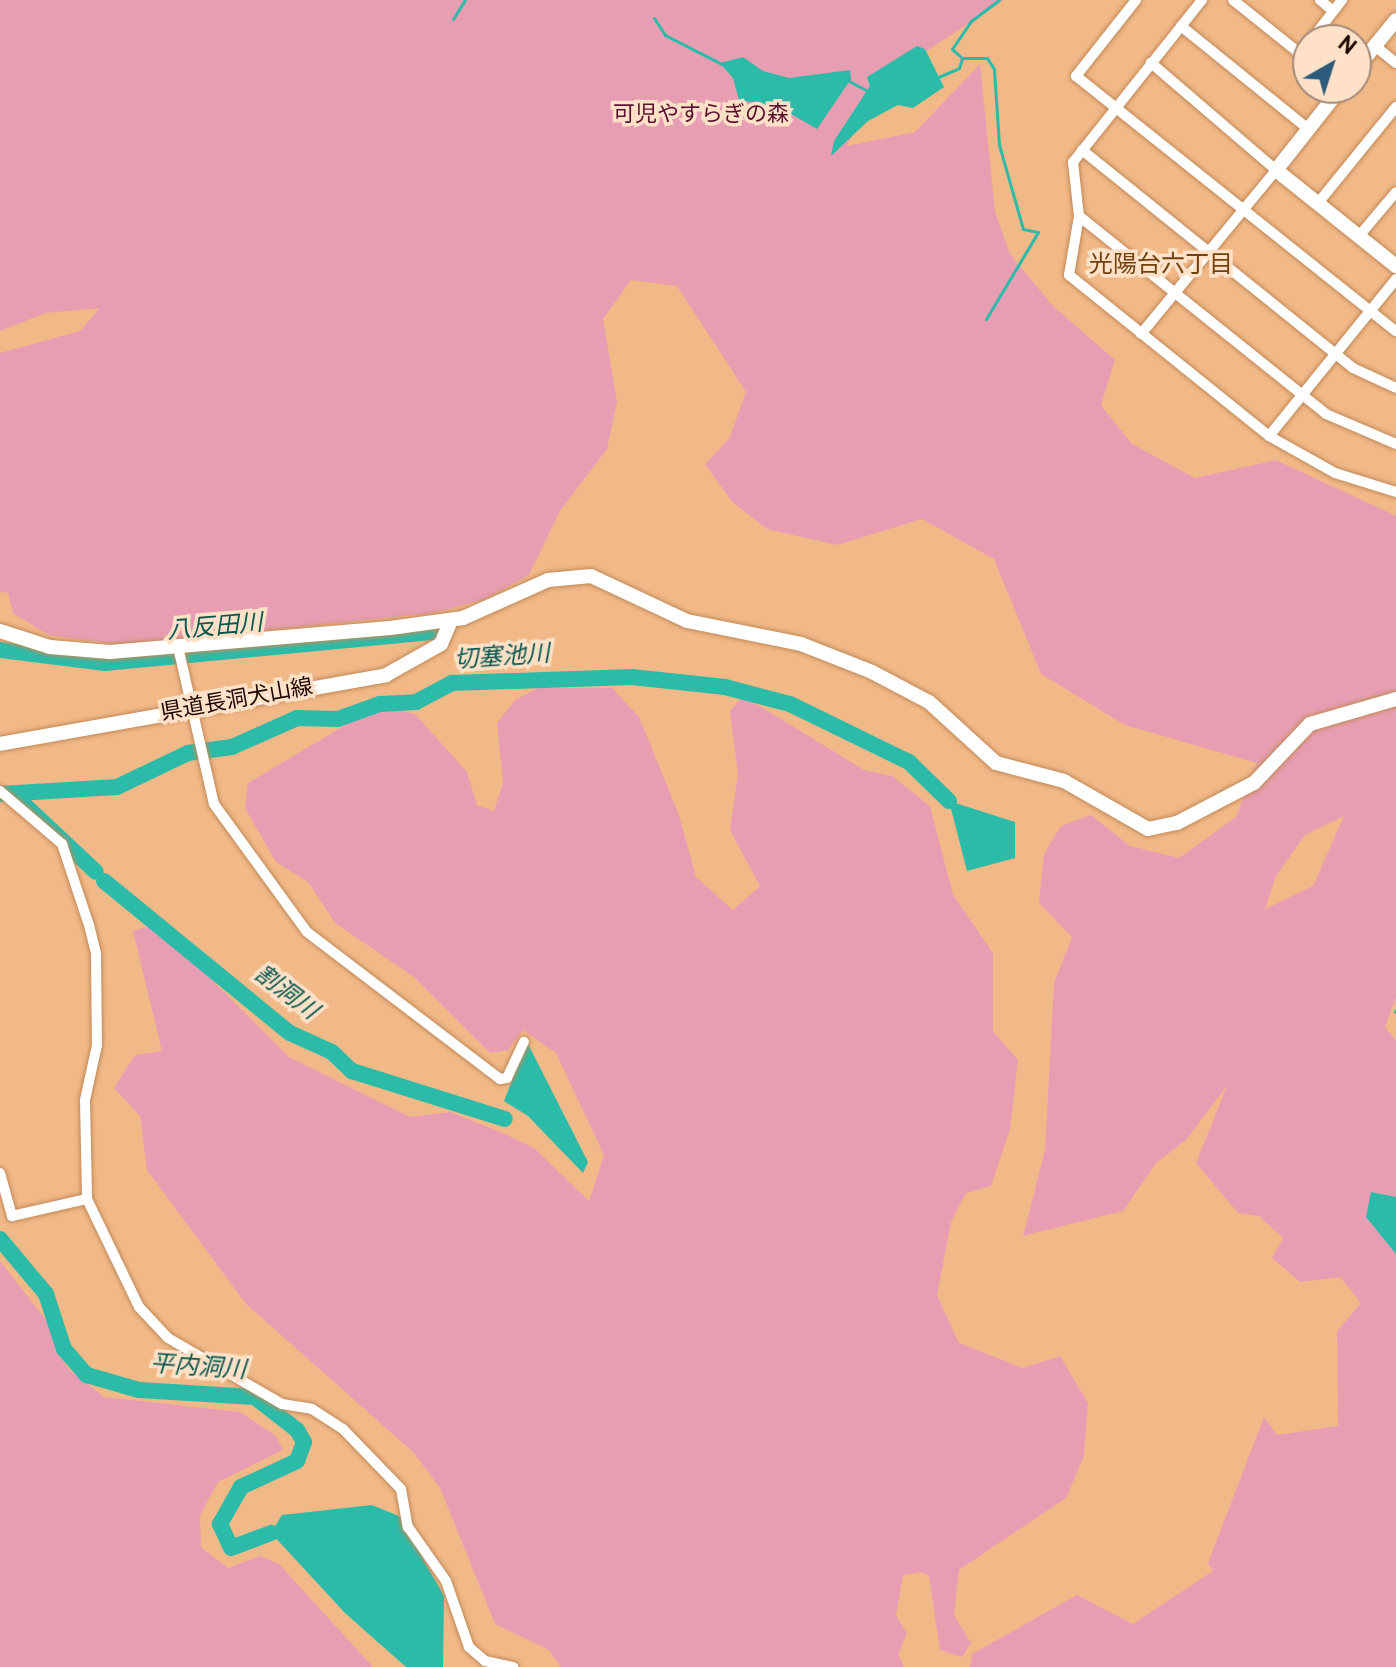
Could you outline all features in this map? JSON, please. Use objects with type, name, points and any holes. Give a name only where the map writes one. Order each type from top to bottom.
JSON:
[{"type":"main road","points":[[1372,50],[1396,20]]},
{"type":"main road","points":[[1328,104],[1276,170],[1396,266]]},
{"type":"main road","points":[[0,631],[89,653],[179,652],[451,620],[560,576],[591,576],[687,621],[801,644],[872,672],[929,702],[996,763],[1064,781],[1148,829],[1177,823],[1254,783],[1306,726],[1396,699]]},
{"type":"main road","name":"県道長洞犬山線","points":[[0,744],[386,675],[441,644],[451,620]]},
{"type":"street","points":[[1136,0],[1076,76],[1368,314],[1396,331]]},
{"type":"street","points":[[1202,0],[1073,162],[1079,216],[1069,275],[1269,436],[1335,473],[1396,492]]},
{"type":"street","points":[[1233,0],[1292,39]]},
{"type":"street","points":[[1320,0],[1333,11]]},
{"type":"street","points":[[1324,24],[1342,0]]},
{"type":"street","points":[[1181,26],[1308,129]]},
{"type":"street","points":[[1375,46],[1396,63]]},
{"type":"street","points":[[1141,334],[1276,170],[1151,63]]},
{"type":"street","points":[[1318,203],[1396,107]]},
{"type":"street","points":[[1082,150],[1335,354],[1396,388]]},
{"type":"street","points":[[1359,236],[1396,192]]},
{"type":"street","points":[[1079,216],[1301,395],[1343,424],[1396,444]]},
{"type":"street","points":[[1269,436],[1396,279]]},
{"type":"street","points":[[179,652],[189,709],[214,804],[307,932],[500,1079],[507,1078],[524,1042]]},
{"type":"street","points":[[3,794],[62,844],[96,954],[97,1063],[85,1100],[87,1199],[120,1274],[154,1327],[282,1404],[331,1418],[397,1484],[408,1527],[446,1581],[469,1647],[485,1661],[513,1667]]},
{"type":"street","points":[[0,1173],[12,1216],[87,1199]]},
{"type":"green space","name":"可児やすらぎの森","points":[[0,0],[1004,0],[878,83],[847,146],[915,132],[980,64],[995,212],[1010,254],[1052,305],[1115,360],[1101,405],[1132,444],[1195,478],[1276,460],[1396,516],[1396,997],[1385,1027],[1396,1041],[1396,1667],[970,1667],[972,1654],[1077,1595],[1133,1624],[1213,1571],[1208,1563],[1264,1417],[1277,1435],[1338,1426],[1337,1331],[1361,1303],[1340,1277],[1300,1282],[1272,1258],[1283,1238],[1259,1216],[1238,1213],[1196,1163],[1227,1086],[1186,1140],[1156,1163],[1123,1211],[1023,1236],[1045,1150],[1054,983],[1072,937],[1039,903],[1044,854],[1061,826],[1091,815],[1130,846],[1179,858],[1236,817],[1257,763],[1125,725],[1041,674],[994,559],[922,519],[837,545],[767,529],[733,503],[705,464],[729,439],[746,392],[677,286],[631,280],[603,319],[617,402],[607,449],[560,511],[529,575],[486,599],[433,613],[123,645],[48,635],[13,613],[8,593],[0,592],[0,353],[80,331],[100,308],[46,313],[0,331]],"holes":[[[1344,816],[1313,886],[1265,909],[1276,876],[1305,835]]]},
{"type":"green space","points":[[538,688],[612,688],[639,717],[679,815],[696,877],[733,910],[760,886],[730,830],[738,774],[730,711],[743,696],[864,770],[892,776],[930,806],[953,895],[993,953],[993,1031],[1018,1060],[1010,1129],[991,1186],[966,1193],[951,1222],[937,1295],[959,1343],[1023,1368],[1060,1356],[1088,1403],[1084,1456],[1066,1498],[959,1570],[954,1615],[971,1643],[962,1657],[940,1650],[929,1576],[920,1572],[903,1575],[896,1615],[907,1634],[898,1654],[904,1667],[561,1667],[549,1650],[495,1624],[440,1488],[413,1452],[246,1304],[147,1170],[140,1116],[114,1088],[135,1055],[162,1051],[133,931],[156,924],[289,1057],[410,1117],[450,1112],[503,1133],[534,1148],[589,1201],[604,1155],[556,1053],[523,1030],[508,1050],[490,1053],[414,977],[335,923],[308,882],[276,862],[245,808],[248,783],[354,720],[391,708],[415,714],[467,772],[477,805],[494,811],[503,782],[497,723],[515,700]]},
{"type":"green space","points":[[0,1261],[49,1324],[67,1368],[104,1397],[240,1412],[276,1436],[283,1450],[218,1482],[200,1515],[201,1547],[228,1568],[260,1556],[279,1564],[373,1667],[0,1667]]},
{"type":"water","points":[[917,46],[925,49],[944,87],[913,108],[898,105],[868,121],[831,156],[834,141],[870,86],[867,77]]},
{"type":"water","points":[[743,57],[763,71],[789,78],[850,70],[851,79],[817,129],[779,107],[739,100],[733,78],[720,63]]},
{"type":"water","points":[[949,801],[1015,822],[1015,858],[967,871]]},
{"type":"water","points":[[527,1042],[588,1162],[583,1173],[528,1116],[504,1101]]},
{"type":"water","points":[[1371,1192],[1396,1197],[1396,1254],[1366,1217]]},
{"type":"water","points":[[372,1505],[399,1516],[444,1596],[443,1667],[406,1667],[345,1613],[271,1533],[282,1515]]},
{"type":"waterway","points":[[453,19],[465,0]]},
{"type":"waterway","points":[[986,319],[1038,232],[1023,229],[999,145],[994,69],[987,58],[962,58],[952,49],[971,21],[999,0]]},
{"type":"waterway","points":[[654,18],[665,35],[722,64]]},
{"type":"waterway","points":[[936,78],[959,68],[962,58]]},
{"type":"waterway","points":[[849,81],[870,92]]},
{"type":"waterway","name":"八反田川","points":[[0,650],[105,663],[435,632]]},
{"type":"waterway","name":"切塞池川","points":[[0,794],[117,787],[188,753],[232,747],[297,718],[338,719],[380,704],[416,702],[452,683],[632,677],[725,687],[790,704],[909,762],[949,801]]},
{"type":"waterway","name":"割洞川","points":[[14,795],[96,872]]},
{"type":"waterway","name":"割洞川","points":[[104,881],[290,1033],[332,1052],[352,1071],[505,1119]]},
{"type":"waterway","name":"平内洞川","points":[[0,1239],[46,1294],[64,1349],[87,1375],[139,1390],[255,1397],[297,1430],[304,1442],[297,1461],[241,1487],[220,1524],[231,1548],[271,1533]]},
{"type":"district","name":"光陽台六丁目","points":[[1161,267]]}]
